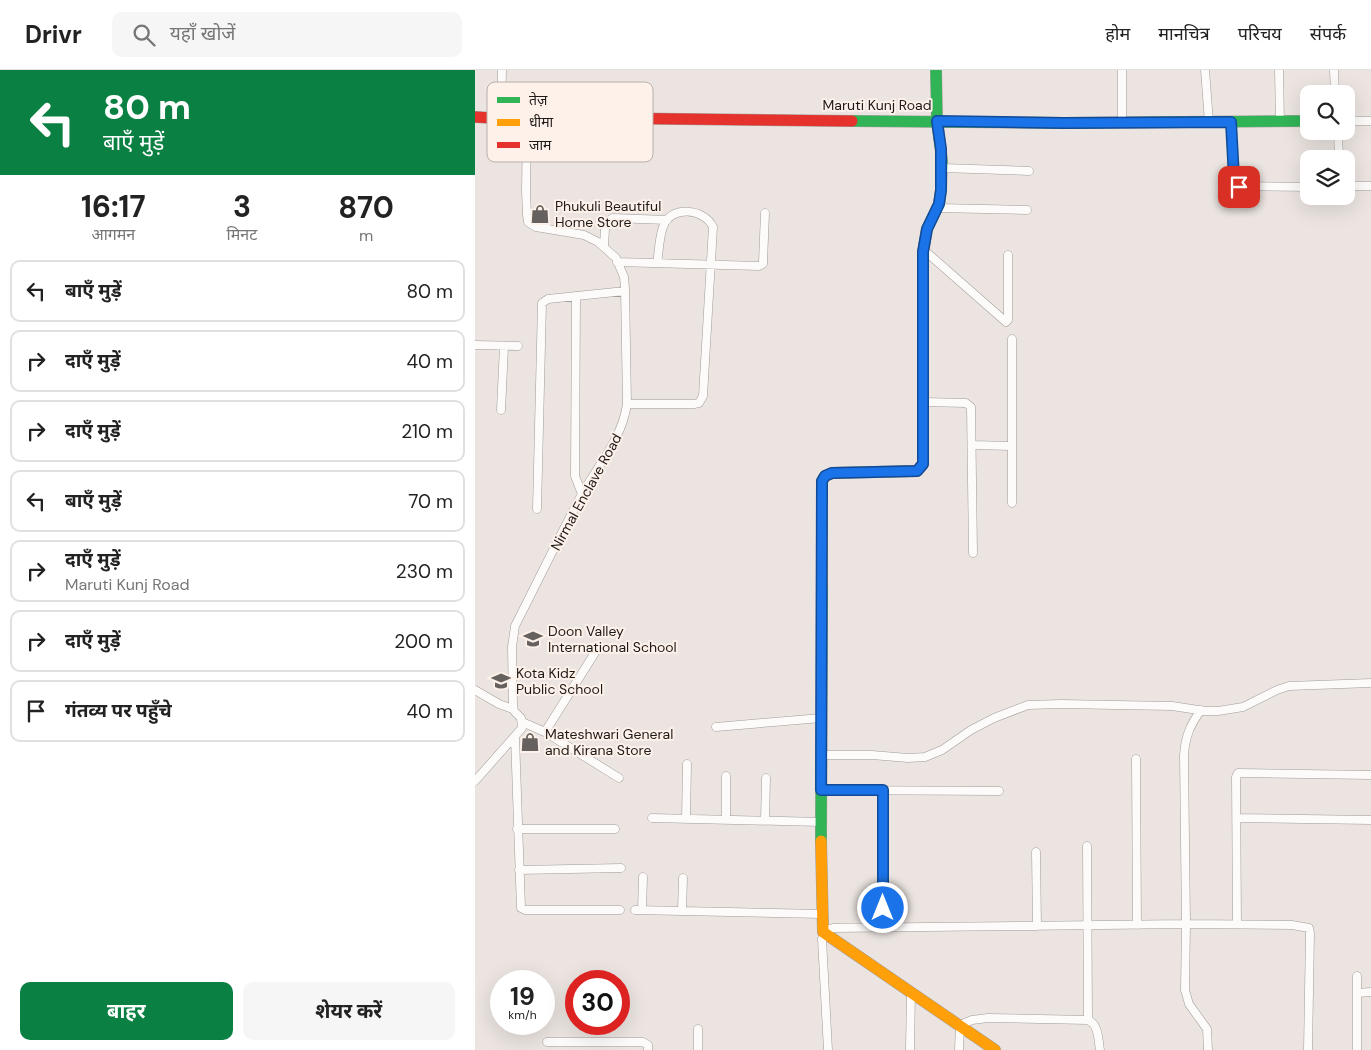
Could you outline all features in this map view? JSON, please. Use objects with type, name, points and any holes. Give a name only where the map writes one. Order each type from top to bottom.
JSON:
[{"type":"street","points":[[828,1050],[822,938],[822,481],[825,476],[832,473],[919,470],[923,464],[924,250],[927,229],[937,208],[941,190],[942,168],[937,121],[936,70]]},
{"type":"street","points":[[1122,70],[1122,123]]},
{"type":"street","points":[[1205,70],[1209,122]]},
{"type":"street","points":[[1279,70],[1280,122]]},
{"type":"street","points":[[1334,70],[1335,85]]},
{"type":"street","name":"Maruti Kunj Road","points":[[653,118],[1122,123],[1300,121]]},
{"type":"street","points":[[1355,121],[1371,121]]},
{"type":"street","points":[[1231,122],[1234,178],[1237,186],[1300,187]]},
{"type":"street","name":"Nirmal Enclave Road","points":[[513,709],[511,647],[515,626],[582,494],[619,435],[627,404],[624,277],[610,251],[604,246],[584,235],[536,226],[528,222],[526,162]]},
{"type":"street","points":[[942,168],[1029,171]]},
{"type":"street","points":[[1355,186],[1371,186]]},
{"type":"street","points":[[937,208],[1027,210]]},
{"type":"street","points":[[627,404],[694,404],[702,400],[712,265],[713,227],[708,220],[702,214],[693,212],[673,214],[663,226],[657,263]]},
{"type":"street","points":[[617,262],[759,266],[763,264],[765,213]]},
{"type":"street","points":[[604,246],[605,228],[608,220],[613,218],[667,220]]},
{"type":"street","points":[[924,250],[1006,322],[1008,320],[1008,255]]},
{"type":"street","points":[[537,509],[541,307],[543,301],[625,291]]},
{"type":"street","points":[[575,296],[575,476],[582,494]]},
{"type":"street","points":[[1012,339],[1012,503]]},
{"type":"street","points":[[475,345],[518,346]]},
{"type":"street","points":[[501,410],[504,346]]},
{"type":"street","points":[[924,402],[969,404],[972,412],[973,553]]},
{"type":"street","points":[[972,445],[1012,446]]},
{"type":"street","points":[[545,732],[596,651]]},
{"type":"street","points":[[821,755],[925,757],[942,750],[971,730],[994,718],[1028,706],[1172,706],[1218,711],[1236,709],[1253,704],[1277,690],[1289,686],[1371,683]]},
{"type":"street","points":[[475,690],[499,704],[513,709],[522,722],[545,732],[619,778]]},
{"type":"street","points":[[1201,710],[1189,728],[1184,745],[1187,924],[1186,997],[1207,1030],[1208,1050]]},
{"type":"street","points":[[716,727],[821,718]]},
{"type":"street","points":[[475,781],[520,731],[522,722]]},
{"type":"street","points":[[515,736],[520,906],[522,909],[620,910]]},
{"type":"street","points":[[1136,759],[1137,925]]},
{"type":"street","points":[[686,819],[687,764]]},
{"type":"street","points":[[1237,924],[1237,777],[1240,773],[1371,775]]},
{"type":"street","points":[[726,776],[726,820]]},
{"type":"street","points":[[765,821],[766,778]]},
{"type":"street","points":[[821,790],[999,791]]},
{"type":"street","points":[[883,790],[883,927]]},
{"type":"street","points":[[652,818],[821,822]]},
{"type":"street","points":[[1237,818],[1371,820]]},
{"type":"street","points":[[517,829],[615,829]]},
{"type":"street","points":[[1087,846],[1088,1020]]},
{"type":"street","points":[[1036,852],[1037,926]]},
{"type":"street","points":[[519,870],[621,868]]},
{"type":"street","points":[[643,877],[639,910],[822,914]]},
{"type":"street","points":[[682,910],[683,878]]},
{"type":"street","points":[[823,932],[834,928],[1187,924],[1291,925],[1310,929],[1308,1050]]},
{"type":"street","points":[[823,932],[995,1050]]},
{"type":"street","points":[[1357,976],[1357,1050]]},
{"type":"street","points":[[910,1050],[911,992]]},
{"type":"street","points":[[1357,993],[1371,992]]},
{"type":"street","points":[[960,1025],[972,1020],[988,1018],[1088,1020],[1096,1027],[1100,1050]]},
{"type":"street","points":[[959,1050],[960,1025]]},
{"type":"street","points":[[698,1029],[698,1050]]},
{"type":"street","points":[[547,1042],[643,1042],[648,1045],[648,1050]]},
{"type":"traffic: fast","points":[[923,435],[923,252],[927,229],[939,204],[941,190],[942,160],[937,121],[936,70]]},
{"type":"traffic: fast","points":[[852,121],[1064,123],[1300,121]]},
{"type":"traffic: fast","points":[[821,841],[822,587]]},
{"type":"traffic: slow","points":[[822,587],[822,481],[825,476],[832,473],[917,471],[923,464],[923,435]]},
{"type":"traffic: slow","points":[[821,841],[823,932],[995,1050]]},
{"type":"traffic: jam","points":[[475,117],[487,118]]},
{"type":"traffic: jam","points":[[653,119],[852,121]]},
{"type":"place","name":"Phukuli Beautiful Home Store","points":[[540,214]]},
{"type":"place","name":"Doon Valley International School","points":[[533,639]]},
{"type":"place","name":"Kota Kidz Public School","points":[[501,681]]},
{"type":"place","name":"Mateshwari General and Kirana Store","points":[[530,742]]},
{"type":"route","points":[[883,908],[883,790],[821,790],[822,481],[825,476],[832,473],[917,471],[923,464],[923,252],[927,229],[939,204],[941,190],[941,149],[937,121],[1064,123],[1231,122],[1234,178],[1235,184],[1239,187]]}]
